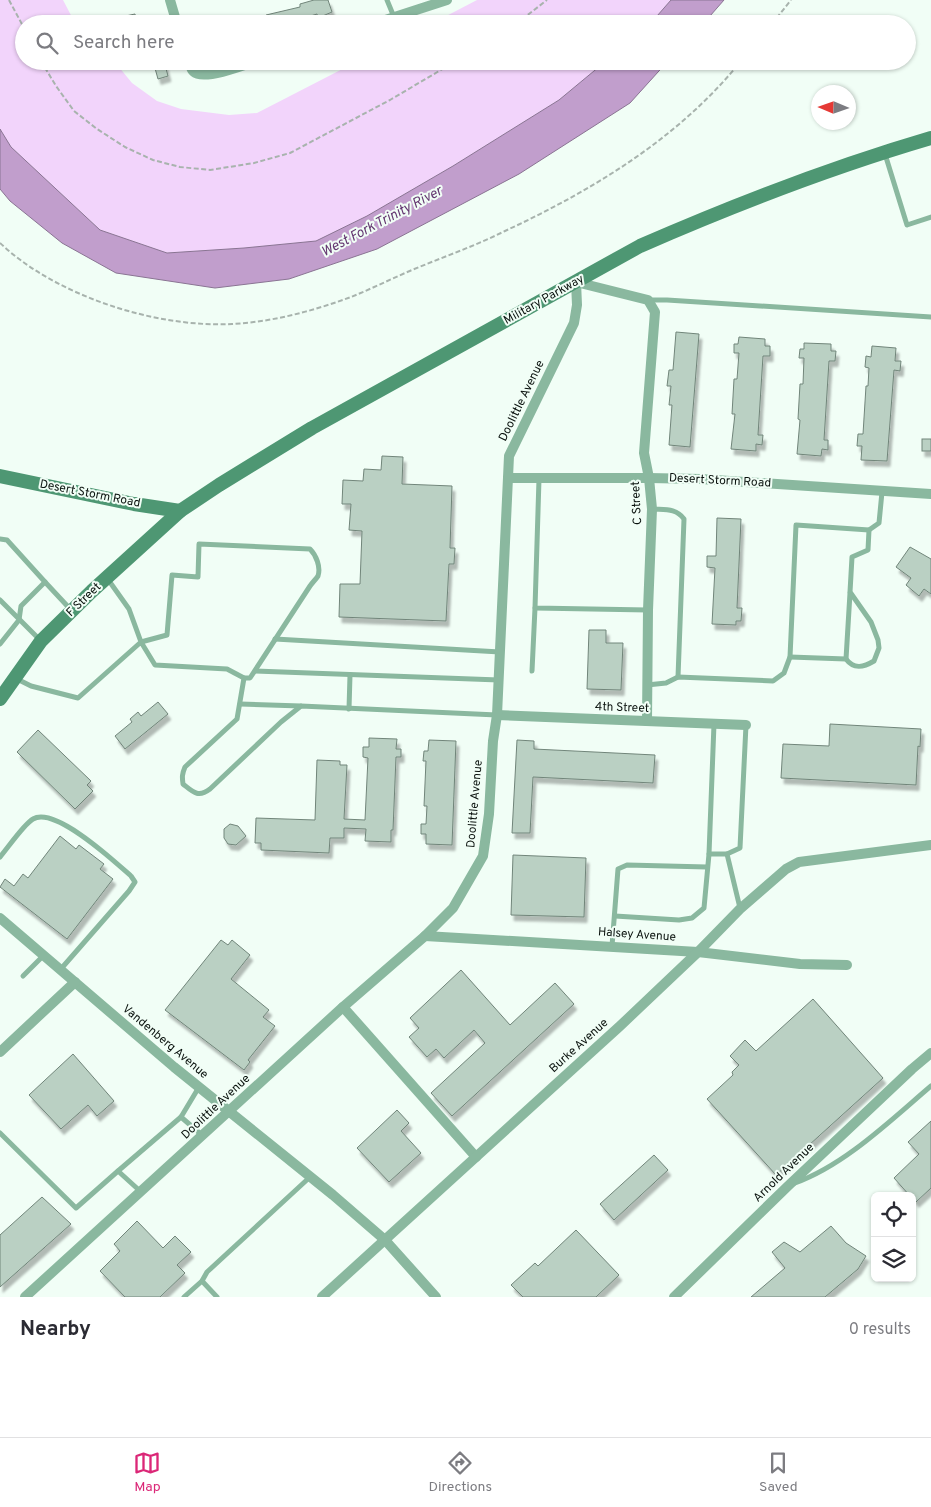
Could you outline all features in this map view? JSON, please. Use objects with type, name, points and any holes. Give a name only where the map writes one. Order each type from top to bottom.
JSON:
[{"type":"street","points":[[170,0],[174,15]]},
{"type":"street","points":[[400,15],[447,0]]},
{"type":"street","points":[[192,70],[195,74],[209,74],[223,70]]},
{"type":"street","name":"Military Parkway","points":[[180,512],[219,484],[312,428],[640,246],[810,178],[931,138]]},
{"type":"street","points":[[576,282],[648,300]]},
{"type":"street","name":"Doolittle Avenue","points":[[25,1297],[343,1007],[425,936],[453,908],[483,856],[489,814],[493,741],[497,716],[509,456],[574,323],[577,305],[576,282]]},
{"type":"street","name":"C Street","points":[[647,722],[648,610],[652,509],[644,453],[655,312],[648,300]]},
{"type":"street","name":"Desert Storm Road","points":[[0,476],[180,512]]},
{"type":"street","name":"Desert Storm Road","points":[[508,478],[649,478],[931,494]]},
{"type":"street","name":"F Street","points":[[0,699],[41,641],[180,512]]},
{"type":"street","name":"4th Street","points":[[497,716],[746,725]]},
{"type":"street","name":"Burke Avenue","points":[[322,1297],[476,1158],[698,952],[740,909],[793,865],[799,862],[931,845]]},
{"type":"street","name":"Vandenberg Avenue","points":[[0,918],[199,1087],[310,1176],[384,1240],[436,1297]]},
{"type":"street","name":"Halsey Avenue","points":[[425,936],[612,946],[698,952],[800,964],[847,965]]},
{"type":"street","points":[[0,1052],[75,982]]},
{"type":"street","points":[[343,1007],[476,1158]]},
{"type":"street","name":"Arnold Avenue","points":[[674,1297],[788,1186],[931,1053]]},
{"type":"lane","points":[[387,0],[393,15]]},
{"type":"lane","points":[[885,152],[907,225],[931,217]]},
{"type":"lane","points":[[648,300],[931,317]]},
{"type":"lane","points":[[532,671],[539,479]]},
{"type":"lane","points":[[647,685],[666,683],[678,677],[773,680],[784,673],[790,657],[796,525],[869,530],[879,523],[882,492]]},
{"type":"lane","points":[[652,509],[674,510],[684,519],[678,677]]},
{"type":"lane","points":[[846,660],[852,557],[868,550],[869,530]]},
{"type":"lane","points":[[0,539],[7,540],[72,611]]},
{"type":"lane","points":[[15,678],[31,686],[78,698],[141,642],[167,635],[172,575],[198,577],[199,544],[310,549],[317,560],[318,576],[250,678],[244,678],[227,669],[154,665],[141,642],[129,609],[107,578]]},
{"type":"lane","points":[[0,644],[19,620],[21,606],[45,582]]},
{"type":"lane","points":[[790,657],[846,660],[849,664],[862,666],[874,661],[879,648],[871,622],[850,592]]},
{"type":"lane","points":[[0,600],[41,641]]},
{"type":"lane","points":[[534,608],[648,610]]},
{"type":"lane","points":[[275,639],[500,652]]},
{"type":"lane","points":[[254,671],[499,680]]},
{"type":"lane","points":[[349,709],[350,675]]},
{"type":"lane","points":[[244,678],[237,719],[185,767],[181,775],[183,784],[196,794],[203,794],[210,790],[281,722],[301,706]]},
{"type":"lane","points":[[240,704],[497,716]]},
{"type":"lane","points":[[615,916],[679,920],[692,918],[704,908],[709,854],[714,724]]},
{"type":"lane","points":[[709,854],[727,854],[740,848],[746,725]]},
{"type":"lane","points":[[0,857],[31,819],[39,816],[72,828],[120,866],[135,882],[60,970]]},
{"type":"lane","points":[[727,854],[740,909]]},
{"type":"lane","points":[[612,946],[618,868],[627,865],[707,868]]},
{"type":"lane","points":[[23,976],[44,955]]},
{"type":"lane","points":[[788,1186],[816,1175],[870,1137],[931,1086]]},
{"type":"lane","points":[[0,1133],[76,1208],[181,1117],[199,1087]]},
{"type":"lane","points":[[181,1117],[203,1136]]},
{"type":"lane","points":[[118,1171],[140,1192]]},
{"type":"lane","points":[[184,1297],[202,1281],[207,1272],[310,1176]]},
{"type":"lane","points":[[202,1281],[217,1297]]},
{"type":"path","points":[[9,0],[17,15]]},
{"type":"path","points":[[528,15],[547,0]]},
{"type":"path","points":[[779,15],[791,0]]},
{"type":"path","points":[[46,70],[74,112],[97,129],[153,160],[180,167],[210,170],[254,163],[290,153],[390,100],[441,70]]},
{"type":"path","points":[[0,243],[33,269],[56,283],[116,307],[184,322],[208,324],[234,324],[285,316],[352,297],[503,232],[557,206],[623,167],[669,132],[706,100],[734,70]]},
{"type":"shaded area","points":[[0,0],[63,0],[71,15],[15,15],[15,70],[121,70],[132,83],[157,101],[181,109],[229,115],[257,113],[341,70],[595,70],[559,100],[453,166],[367,216],[317,241],[167,253],[100,230],[11,147],[0,129]]},
{"type":"shaded area","points":[[477,0],[671,0],[658,15],[448,15]]},
{"type":"water","points":[[671,0],[724,0],[711,15],[658,15]]},
{"type":"water","name":"West Fork Trinity River","points":[[595,70],[660,70],[630,103],[519,174],[377,249],[289,279],[215,288],[116,273],[62,243],[10,201],[0,189],[0,129],[11,147],[100,230],[167,253],[316,241],[367,216],[453,166],[559,100]]},
{"type":"building","points":[[314,0],[328,0],[332,12],[325,15],[266,15],[300,7],[300,4]]},
{"type":"building","points":[[156,70],[166,70],[168,76],[158,79]]},
{"type":"building","points":[[676,332],[699,334],[690,447],[669,445],[672,405],[669,405],[671,386],[667,386],[669,370],[673,370]]},
{"type":"building","points":[[739,337],[765,339],[765,346],[770,346],[770,356],[763,356],[758,435],[763,435],[762,445],[756,444],[756,451],[731,449],[735,414],[732,414],[734,379],[737,379],[739,353],[734,353],[734,344],[738,344]]},
{"type":"building","points":[[804,343],[831,344],[831,351],[836,351],[835,361],[829,361],[824,440],[828,440],[828,450],[822,449],[821,456],[797,454],[800,420],[798,419],[800,384],[803,384],[804,358],[799,358],[800,349],[804,349]]},
{"type":"building","points":[[872,346],[896,348],[895,361],[901,361],[900,371],[894,370],[887,461],[861,460],[862,446],[857,446],[858,434],[863,434],[866,386],[868,386],[869,368],[865,367],[866,356],[871,357]]},
{"type":"building","points":[[922,439],[931,439],[931,451],[922,451]]},
{"type":"building","points":[[382,456],[403,457],[402,484],[452,486],[450,548],[455,548],[454,564],[449,564],[446,621],[339,617],[340,584],[360,584],[362,531],[349,530],[351,504],[342,504],[343,480],[363,481],[364,469],[381,470]]},
{"type":"building","points":[[717,518],[741,519],[737,608],[742,608],[741,621],[736,621],[736,625],[712,624],[715,568],[707,567],[707,556],[716,556]]},
{"type":"building","points":[[910,547],[931,559],[931,594],[924,589],[919,596],[906,585],[911,578],[896,567]]},
{"type":"building","points":[[589,630],[606,630],[606,643],[623,643],[621,690],[587,689]]},
{"type":"building","points":[[158,702],[168,714],[125,749],[115,736],[132,722],[130,719],[138,712],[141,716]]},
{"type":"building","points":[[830,724],[921,729],[916,785],[781,778],[783,744],[829,746]]},
{"type":"building","points":[[38,730],[91,781],[87,785],[93,791],[75,809],[17,752]]},
{"type":"building","points":[[369,738],[397,739],[396,749],[401,749],[401,757],[396,757],[391,842],[365,841],[366,829],[344,828],[344,838],[330,838],[329,853],[261,850],[261,843],[255,843],[256,818],[315,820],[317,760],[340,761],[340,765],[347,765],[344,819],[365,820],[368,758],[363,757],[363,747],[369,747]]},
{"type":"building","points":[[429,740],[456,741],[452,845],[426,844],[426,834],[421,834],[421,824],[426,824],[427,806],[424,806],[426,761],[423,761],[424,751],[428,751]]},
{"type":"building","points":[[517,740],[534,741],[534,749],[655,755],[653,783],[533,777],[530,833],[512,833]]},
{"type":"building","points":[[230,824],[238,826],[246,836],[236,845],[228,844],[224,838],[224,829]]},
{"type":"building","points":[[60,836],[76,849],[79,845],[104,864],[100,869],[113,879],[67,939],[0,887],[5,879],[14,886],[23,874],[28,878]]},
{"type":"building","points":[[513,855],[586,858],[584,917],[511,915]]},
{"type":"building","points":[[221,940],[228,945],[232,940],[250,955],[231,979],[269,1010],[263,1017],[275,1026],[248,1060],[250,1062],[244,1070],[165,1010]]},
{"type":"building","points":[[461,970],[510,1025],[555,983],[574,1004],[452,1116],[431,1093],[485,1043],[474,1030],[444,1058],[436,1049],[427,1057],[409,1037],[419,1028],[410,1018]]},
{"type":"building","points":[[813,999],[883,1078],[776,1175],[707,1099],[733,1075],[732,1072],[739,1065],[730,1056],[745,1040],[756,1051]]},
{"type":"building","points":[[73,1054],[114,1101],[97,1116],[88,1105],[61,1129],[29,1095]]},
{"type":"building","points":[[397,1110],[409,1123],[401,1131],[421,1153],[389,1182],[357,1148]]},
{"type":"building","points":[[931,1121],[931,1188],[916,1202],[916,1192],[906,1192],[894,1178],[919,1154],[908,1142]]},
{"type":"building","points":[[654,1155],[668,1170],[614,1220],[600,1204]]},
{"type":"building","points":[[42,1197],[71,1224],[0,1287],[0,1235]]},
{"type":"building","points":[[137,1221],[163,1248],[175,1236],[191,1252],[177,1265],[185,1273],[160,1297],[125,1297],[100,1271],[120,1251],[114,1244]]},
{"type":"building","points":[[831,1226],[846,1243],[866,1256],[858,1269],[825,1297],[751,1297],[785,1268],[772,1252],[784,1242],[800,1252]]},
{"type":"building","points":[[576,1230],[619,1275],[596,1297],[523,1297],[511,1285],[535,1263],[538,1266]]}]
